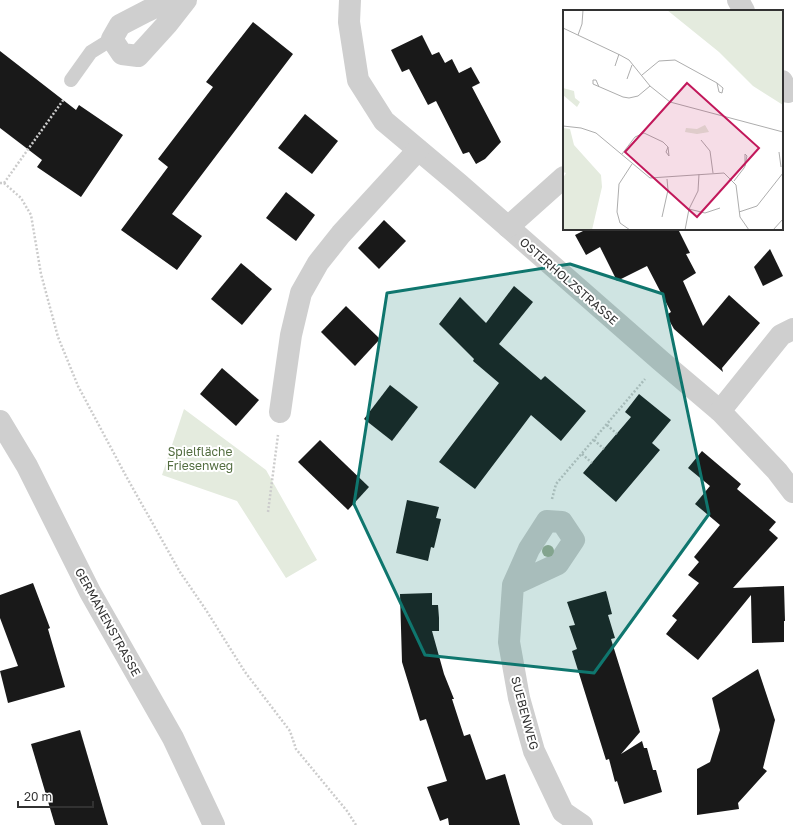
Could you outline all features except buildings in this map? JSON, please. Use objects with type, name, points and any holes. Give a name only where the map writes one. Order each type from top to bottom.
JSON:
[{"type":"street","points":[[170,0],[120,25],[112,39],[122,54],[138,56],[168,23],[186,0]]},
{"type":"street","name":"OSTERHOLZSTRASSE","points":[[350,0],[349,22],[358,80],[384,121],[720,411],[777,471],[793,492]]},
{"type":"street","points":[[738,0],[743,10]]},
{"type":"street","points":[[280,412],[291,335],[301,293],[318,264],[341,234],[418,150]]},
{"type":"street","points":[[508,227],[563,178]]},
{"type":"street","points":[[720,411],[781,335],[793,329]]},
{"type":"street","name":"GERMANENSTRASSE","points":[[0,421],[27,466],[90,592],[173,738],[214,825]]},
{"type":"street","points":[[513,585],[558,564],[574,540],[562,522],[548,520]]},
{"type":"street","name":"SUEBENWEG","points":[[548,520],[529,550],[513,585],[509,642],[518,698],[534,751],[563,812],[582,825]]},
{"type":"lane","points":[[71,80],[91,52],[112,39]]},
{"type":"path","points":[[4,183],[72,88],[71,80]]},
{"type":"path","points":[[0,183],[4,183],[21,198],[31,215],[41,274],[58,337],[78,386],[126,476],[180,572],[245,672],[290,731],[296,749],[347,810],[356,825]]},
{"type":"path","points":[[548,520],[556,484],[661,361]]},
{"type":"path","points":[[268,512],[280,412]]},
{"type":"path","points":[[607,425],[616,434]]},
{"type":"path","points":[[594,440],[604,449]]},
{"type":"path","points":[[582,454],[592,463]]},
{"type":"highlighted area","points":[[570,264],[663,294],[709,514],[594,673],[425,655],[354,504],[387,293]]},
{"type":"green space","name":"Spielfläche Friesenweg","points":[[184,409],[266,470],[317,560],[286,578],[237,501],[162,475]]}]
